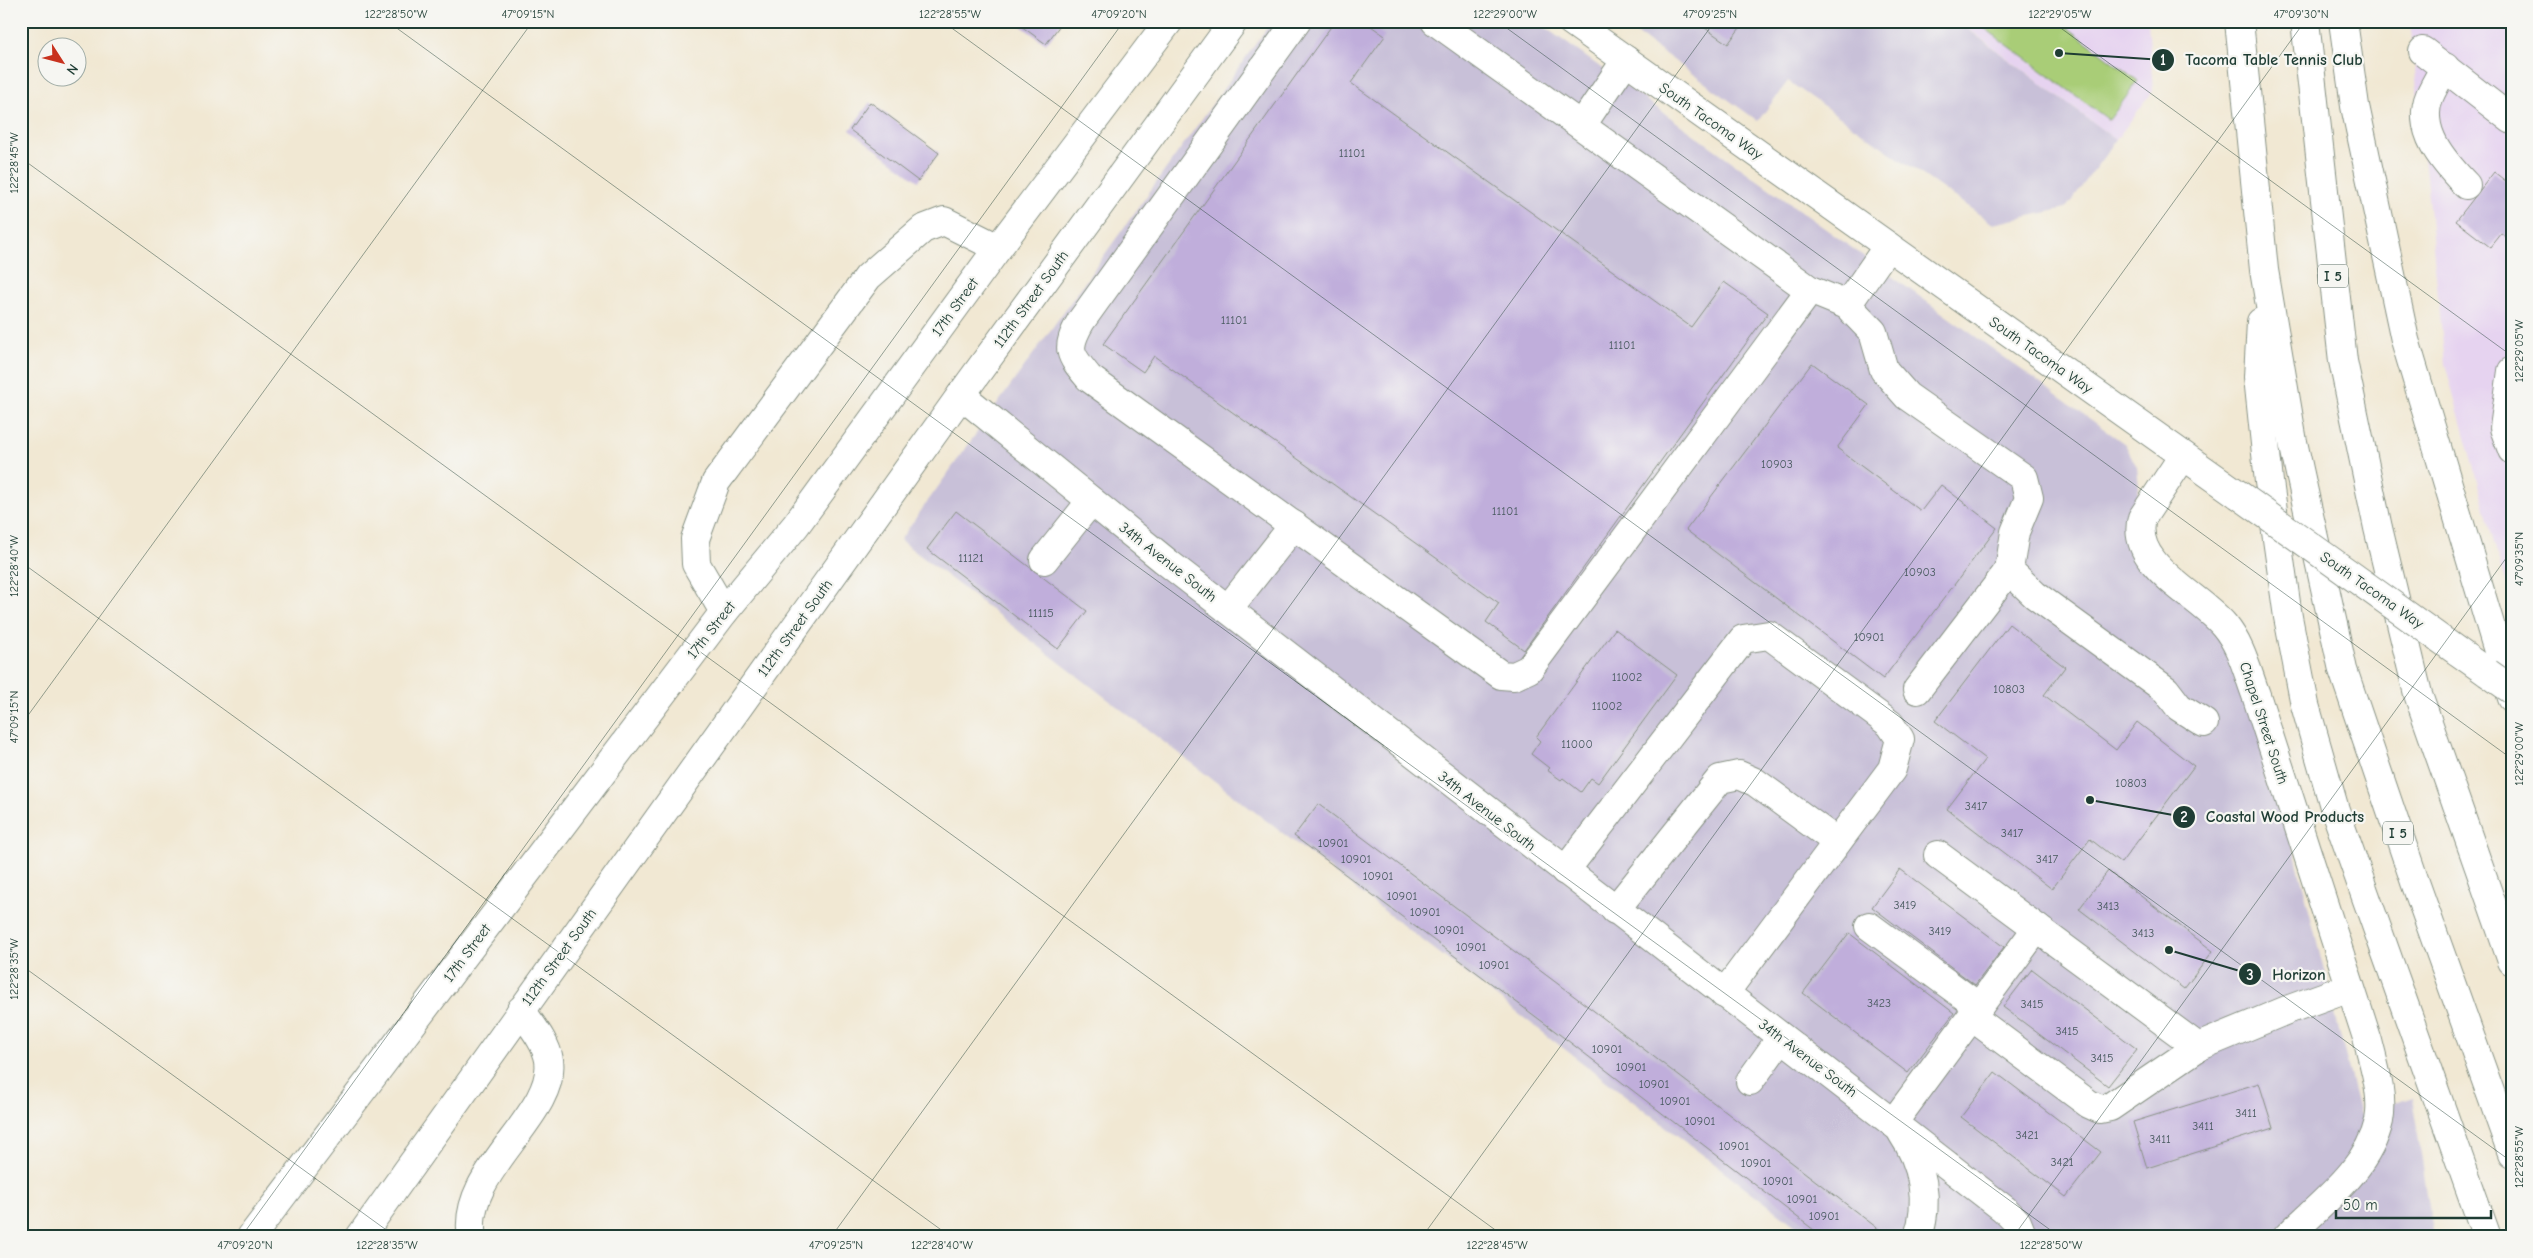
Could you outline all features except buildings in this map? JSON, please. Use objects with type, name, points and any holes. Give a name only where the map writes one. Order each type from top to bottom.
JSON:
[{"type":"main road","name":"17th Street","points":[[251,1237],[724,612],[796,525],[998,248],[1169,21]]},
{"type":"main road","name":"112th Street South","points":[[360,1237],[961,395],[1234,21]]},
{"type":"main road","points":[[1297,21],[1087,313],[1070,341],[1072,358],[1089,378],[1501,675],[1514,676],[1529,669],[1810,290]]},
{"type":"main road","points":[[1436,21],[1810,290],[1847,305],[1872,332],[1884,370],[1907,396],[2024,478],[2029,498],[2015,532],[2009,570],[1918,690]]},
{"type":"main road","name":"South Tacoma Way","points":[[1571,21],[2512,690]]},
{"type":"main road","name":"I 5","points":[[2239,21],[2264,270],[2293,442],[2343,670],[2416,885],[2512,1153]]},
{"type":"main road","name":"I 5","points":[[2305,21],[2343,361],[2378,528],[2418,694],[2512,962]]},
{"type":"main road","points":[[2343,21],[2355,106],[2404,340],[2512,698]]},
{"type":"main road","points":[[2423,51],[2512,120]]},
{"type":"main road","points":[[1582,126],[1626,60]]},
{"type":"main road","points":[[2445,67],[2429,97],[2428,125],[2431,141],[2443,160],[2466,185]]},
{"type":"main road","points":[[724,612],[696,564],[695,539],[716,482],[868,277],[923,229],[944,221],[998,248]]},
{"type":"main road","points":[[1847,305],[1888,246]]},
{"type":"main road","points":[[2264,270],[2258,377],[2269,482],[2288,617],[2305,705],[2335,810],[2486,1237]]},
{"type":"main road","points":[[2512,371],[2504,428],[2512,450]]},
{"type":"main road","name":"34th Avenue South","points":[[961,395],[1228,609],[2004,1209],[2020,1230]]},
{"type":"main road","name":"Chapel Street South","points":[[2183,456],[2142,518],[2139,527],[2141,541],[2150,559],[2215,615],[2236,643],[2256,695],[2368,1041],[2379,1087],[2379,1120],[2359,1166],[2287,1237]]},
{"type":"main road","points":[[1044,560],[1091,501]]},
{"type":"main road","points":[[1228,609],[1294,525]]},
{"type":"main road","points":[[2009,570],[2036,595],[2166,690],[2179,707],[2204,723]]},
{"type":"main road","points":[[1565,871],[1743,639],[1769,635],[1890,724],[1900,739],[1892,769],[1724,994]]},
{"type":"main road","points":[[1615,910],[1720,779],[1738,775],[1755,782],[1837,842]]},
{"type":"main road","points":[[1938,855],[2198,1047]]},
{"type":"main road","points":[[1869,926],[2089,1104],[2100,1108],[2110,1107],[2198,1047],[2287,1010],[2350,987]]},
{"type":"main road","points":[[1918,1237],[1924,1203],[1921,1175],[1913,1151],[1894,1123],[2037,928]]},
{"type":"main road","points":[[472,1237],[469,1224],[475,1197],[540,1100],[548,1078],[549,1060],[539,1036],[522,1010]]},
{"type":"main road","points":[[1750,1082],[1781,1038]]},
{"type":"main road","points":[[2458,1161],[2474,1237]]},
{"type":"shaded area","points":[[1272,21],[1536,21],[2125,444],[2137,467],[2139,486],[2138,496],[2129,515],[2128,525],[2221,630],[2256,698],[2360,1114],[2412,1097],[2434,1237],[1810,1237],[900,540]]},
{"type":"shaded area","points":[[1619,21],[1957,21],[2116,140],[2066,208],[1993,224],[1788,81],[1758,121]]},
{"type":"shaded area","points":[[1958,21],[2148,21],[2153,91],[2116,140]]},
{"type":"shaded area","points":[[2410,21],[2512,21],[2512,608],[2445,364]]},
{"type":"green space","points":[[1981,21],[2059,21],[2138,81],[2109,120],[1979,24]]},
{"type":"place","name":"Tacoma Table Tennis Club","points":[[2059,53]]},
{"type":"place","name":"Coastal Wood Products","points":[[2090,800]]},
{"type":"place","name":"Horizon","points":[[2169,950]]}]
